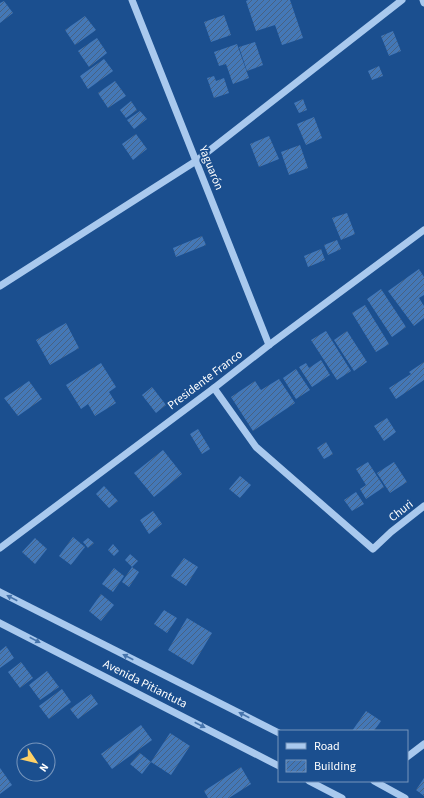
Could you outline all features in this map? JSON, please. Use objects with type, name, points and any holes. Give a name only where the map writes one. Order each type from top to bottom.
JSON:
[{"type":"street","name":"Yaguarón","points":[[132,0],[269,345]]},
{"type":"street","points":[[0,286],[196,161],[402,0]]},
{"type":"street","name":"Presidente Franco","points":[[0,548],[424,230]]},
{"type":"street","name":"Churi","points":[[214,388],[256,447],[373,549],[391,532],[424,506]]},
{"type":"street","name":"Avenida Pitiantuta","points":[[0,592],[278,732]]},
{"type":"street","name":"Avenida Pitiantuta","points":[[0,623],[278,765]]},
{"type":"street","points":[[408,756],[424,744]]},
{"type":"street","points":[[311,782],[342,798]]},
{"type":"street","points":[[378,782],[406,798]]},
{"type":"building","points":[[290,0],[303,38],[282,45],[275,25],[256,31],[246,1]]},
{"type":"building","points":[[4,1],[13,13],[0,23],[0,3]]},
{"type":"building","points":[[224,15],[231,35],[211,42],[204,22]]},
{"type":"building","points":[[85,16],[96,30],[75,45],[65,30]]},
{"type":"building","points":[[393,31],[401,51],[389,56],[381,36]]},
{"type":"building","points":[[97,38],[107,53],[89,67],[78,51]]},
{"type":"building","points":[[255,42],[263,65],[247,71],[239,47]]},
{"type":"building","points":[[237,44],[249,78],[233,84],[226,64],[219,66],[214,52]]},
{"type":"building","points":[[104,59],[113,71],[88,89],[80,76]]},
{"type":"building","points":[[379,66],[383,76],[372,80],[368,71]]},
{"type":"building","points":[[214,76],[216,81],[224,78],[229,93],[214,98],[207,78]]},
{"type":"building","points":[[115,81],[126,96],[108,108],[98,93]]},
{"type":"building","points":[[303,99],[307,110],[299,113],[294,103]]},
{"type":"building","points":[[131,101],[137,110],[126,118],[120,110]]},
{"type":"building","points":[[140,111],[147,119],[134,129],[127,120]]},
{"type":"building","points":[[314,117],[322,138],[306,145],[297,124]]},
{"type":"building","points":[[136,134],[147,149],[133,160],[122,144]]},
{"type":"building","points":[[269,136],[279,159],[259,167],[250,144]]},
{"type":"building","points":[[300,145],[308,168],[289,175],[281,152]]},
{"type":"building","points":[[347,213],[355,234],[341,240],[332,218]]},
{"type":"building","points":[[202,236],[206,245],[176,257],[173,248]]},
{"type":"building","points":[[337,240],[341,249],[328,255],[324,245]]},
{"type":"building","points":[[321,249],[325,260],[308,267],[304,256]]},
{"type":"building","points":[[419,269],[424,277],[424,295],[419,298],[424,306],[424,318],[414,326],[388,291]]},
{"type":"building","points":[[381,289],[406,327],[392,337],[367,299]]},
{"type":"building","points":[[365,305],[389,344],[376,352],[352,313]]},
{"type":"building","points":[[66,323],[79,348],[50,365],[36,340]]},
{"type":"building","points":[[326,331],[351,371],[337,380],[311,340]]},
{"type":"building","points":[[347,331],[367,362],[354,371],[334,340]]},
{"type":"building","points":[[321,360],[330,375],[312,387],[299,367],[306,363],[309,368]]},
{"type":"building","points":[[424,362],[424,380],[396,399],[389,388],[411,374],[409,372]]},
{"type":"building","points":[[101,363],[116,387],[109,392],[116,403],[95,416],[88,404],[81,409],[66,385]]},
{"type":"building","points":[[296,369],[310,390],[296,399],[283,378]]},
{"type":"building","points":[[279,379],[295,403],[253,431],[231,397],[255,381],[261,390]]},
{"type":"building","points":[[29,381],[42,399],[18,416],[4,398]]},
{"type":"building","points":[[152,387],[166,405],[156,413],[142,395]]},
{"type":"building","points":[[387,418],[396,432],[384,441],[374,426]]},
{"type":"building","points":[[198,429],[210,449],[202,454],[190,434]]},
{"type":"building","points":[[326,442],[333,454],[324,459],[317,448]]},
{"type":"building","points":[[163,450],[182,474],[154,497],[134,473]]},
{"type":"building","points":[[368,462],[384,487],[366,499],[360,489],[366,485],[356,469]]},
{"type":"building","points":[[394,462],[407,482],[390,493],[377,473]]},
{"type":"building","points":[[240,476],[251,485],[240,498],[229,489]]},
{"type":"building","points":[[104,486],[118,501],[109,508],[96,494]]},
{"type":"building","points":[[356,492],[364,504],[352,511],[344,500]]},
{"type":"building","points":[[153,511],[162,524],[149,534],[140,520]]},
{"type":"building","points":[[73,537],[85,547],[71,565],[59,556]]},
{"type":"building","points":[[35,538],[47,549],[35,564],[22,552]]},
{"type":"building","points":[[88,538],[94,543],[88,548],[83,542]]},
{"type":"building","points":[[113,544],[119,551],[114,556],[108,550]]},
{"type":"building","points":[[130,554],[138,561],[132,567],[125,560]]},
{"type":"building","points":[[184,558],[198,567],[186,586],[171,576]]},
{"type":"building","points":[[132,567],[139,572],[129,587],[122,582]]},
{"type":"building","points":[[114,568],[124,576],[113,592],[102,584]]},
{"type":"building","points":[[101,594],[114,605],[101,621],[89,611]]},
{"type":"building","points":[[164,610],[177,618],[167,633],[154,624]]},
{"type":"building","points":[[187,618],[212,633],[193,665],[168,650]]},
{"type":"building","points":[[6,646],[14,658],[0,668],[0,651]]},
{"type":"building","points":[[21,662],[33,678],[20,688],[8,672]]},
{"type":"building","points":[[47,671],[59,687],[40,700],[29,685]]},
{"type":"building","points":[[62,689],[71,702],[49,719],[39,706]]},
{"type":"building","points":[[91,694],[98,704],[78,719],[70,709]]},
{"type":"building","points":[[366,711],[381,721],[375,730],[353,730]]},
{"type":"building","points":[[141,725],[152,740],[112,769],[101,754]]},
{"type":"building","points":[[170,733],[190,746],[171,775],[151,762]]},
{"type":"building","points":[[140,753],[151,762],[142,774],[130,764]]},
{"type":"building","points":[[241,767],[251,784],[229,798],[208,798],[204,791]]},
{"type":"building","points":[[0,768],[12,785],[0,794]]},
{"type":"building","points":[[424,778],[424,796],[416,790]]}]
